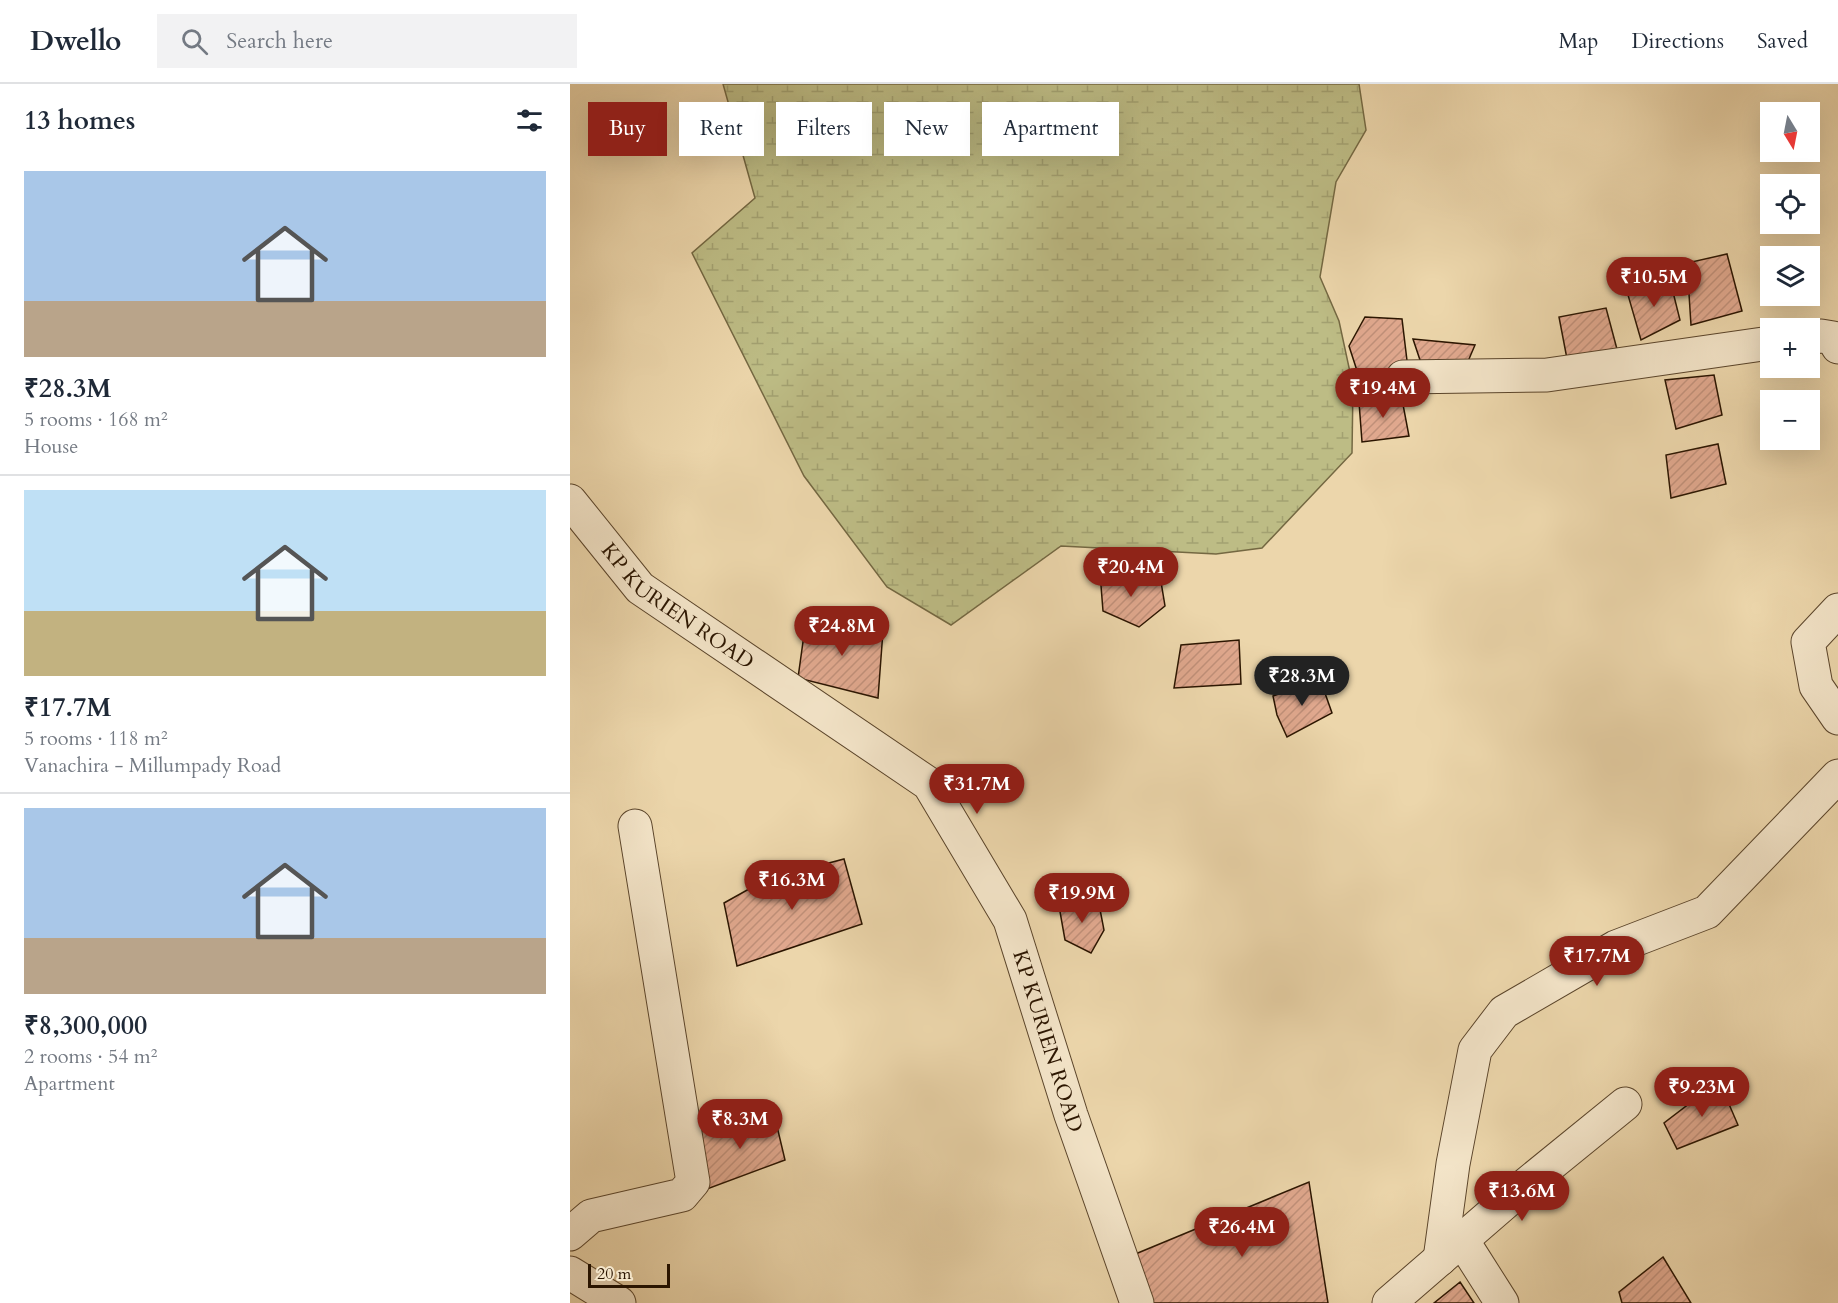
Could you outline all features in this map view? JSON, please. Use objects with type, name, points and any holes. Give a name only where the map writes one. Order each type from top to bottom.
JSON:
[{"type":"street","points":[[1820,336],[1833,339],[1838,347]]},
{"type":"street","points":[[1403,377],[1547,375],[1760,345]]},
{"type":"street","name":"KP KURIEN ROAD","points":[[570,501],[640,588],[929,784],[1010,920],[1071,1115],[1137,1303]]},
{"type":"street","points":[[1838,610],[1808,642],[1816,686],[1838,718]]},
{"type":"street","points":[[1502,1303],[1451,1250],[1453,1164],[1475,1050],[1504,1012],[1616,947],[1707,912],[1838,776]]},
{"type":"street","points":[[570,1234],[591,1216],[682,1195],[693,1182],[634,826]]},
{"type":"street","points":[[1389,1303],[1625,1104]]},
{"type":"street","points":[[570,1273],[619,1303]]},
{"type":"green space","points":[[723,84],[1359,84],[1366,130],[1336,182],[1320,277],[1339,321],[1353,386],[1352,453],[1262,548],[1216,554],[1061,546],[951,625],[887,587],[804,476],[692,253],[755,198],[743,156],[764,156],[764,102],[728,102]]},
{"type":"building","points":[[1727,254],[1742,311],[1691,325],[1687,263]]},
{"type":"building","points":[[1669,276],[1680,320],[1641,340],[1628,295]]},
{"type":"building","points":[[1606,308],[1618,353],[1568,364],[1559,317]]},
{"type":"building","points":[[1365,317],[1402,319],[1408,369],[1361,383],[1349,346]]},
{"type":"building","points":[[1413,339],[1475,345],[1466,366],[1421,363]]},
{"type":"building","points":[[1714,375],[1722,415],[1676,429],[1665,380]]},
{"type":"building","points":[[1401,394],[1409,436],[1362,442],[1359,402]]},
{"type":"building","points":[[1718,444],[1726,484],[1671,498],[1666,455]]},
{"type":"building","points":[[1100,573],[1161,582],[1165,606],[1139,627],[1103,611]]},
{"type":"building","points":[[806,620],[883,631],[878,698],[798,678]]},
{"type":"building","points":[[1239,640],[1241,684],[1174,688],[1181,645]]},
{"type":"building","points":[[1320,679],[1332,713],[1287,737],[1277,715],[1273,696]]},
{"type":"building","points":[[844,859],[862,924],[737,966],[724,903],[765,880]]},
{"type":"building","points":[[1098,899],[1104,930],[1091,953],[1065,940],[1059,906]]},
{"type":"building","points":[[1719,1081],[1738,1125],[1677,1149],[1664,1123]]},
{"type":"building","points":[[775,1118],[785,1160],[707,1189],[701,1131]]},
{"type":"building","points":[[1309,1182],[1328,1303],[1149,1303],[1133,1255]]},
{"type":"building","points":[[1663,1257],[1691,1303],[1622,1303],[1619,1292]]},
{"type":"building","points":[[1460,1282],[1474,1303],[1434,1303]]}]
